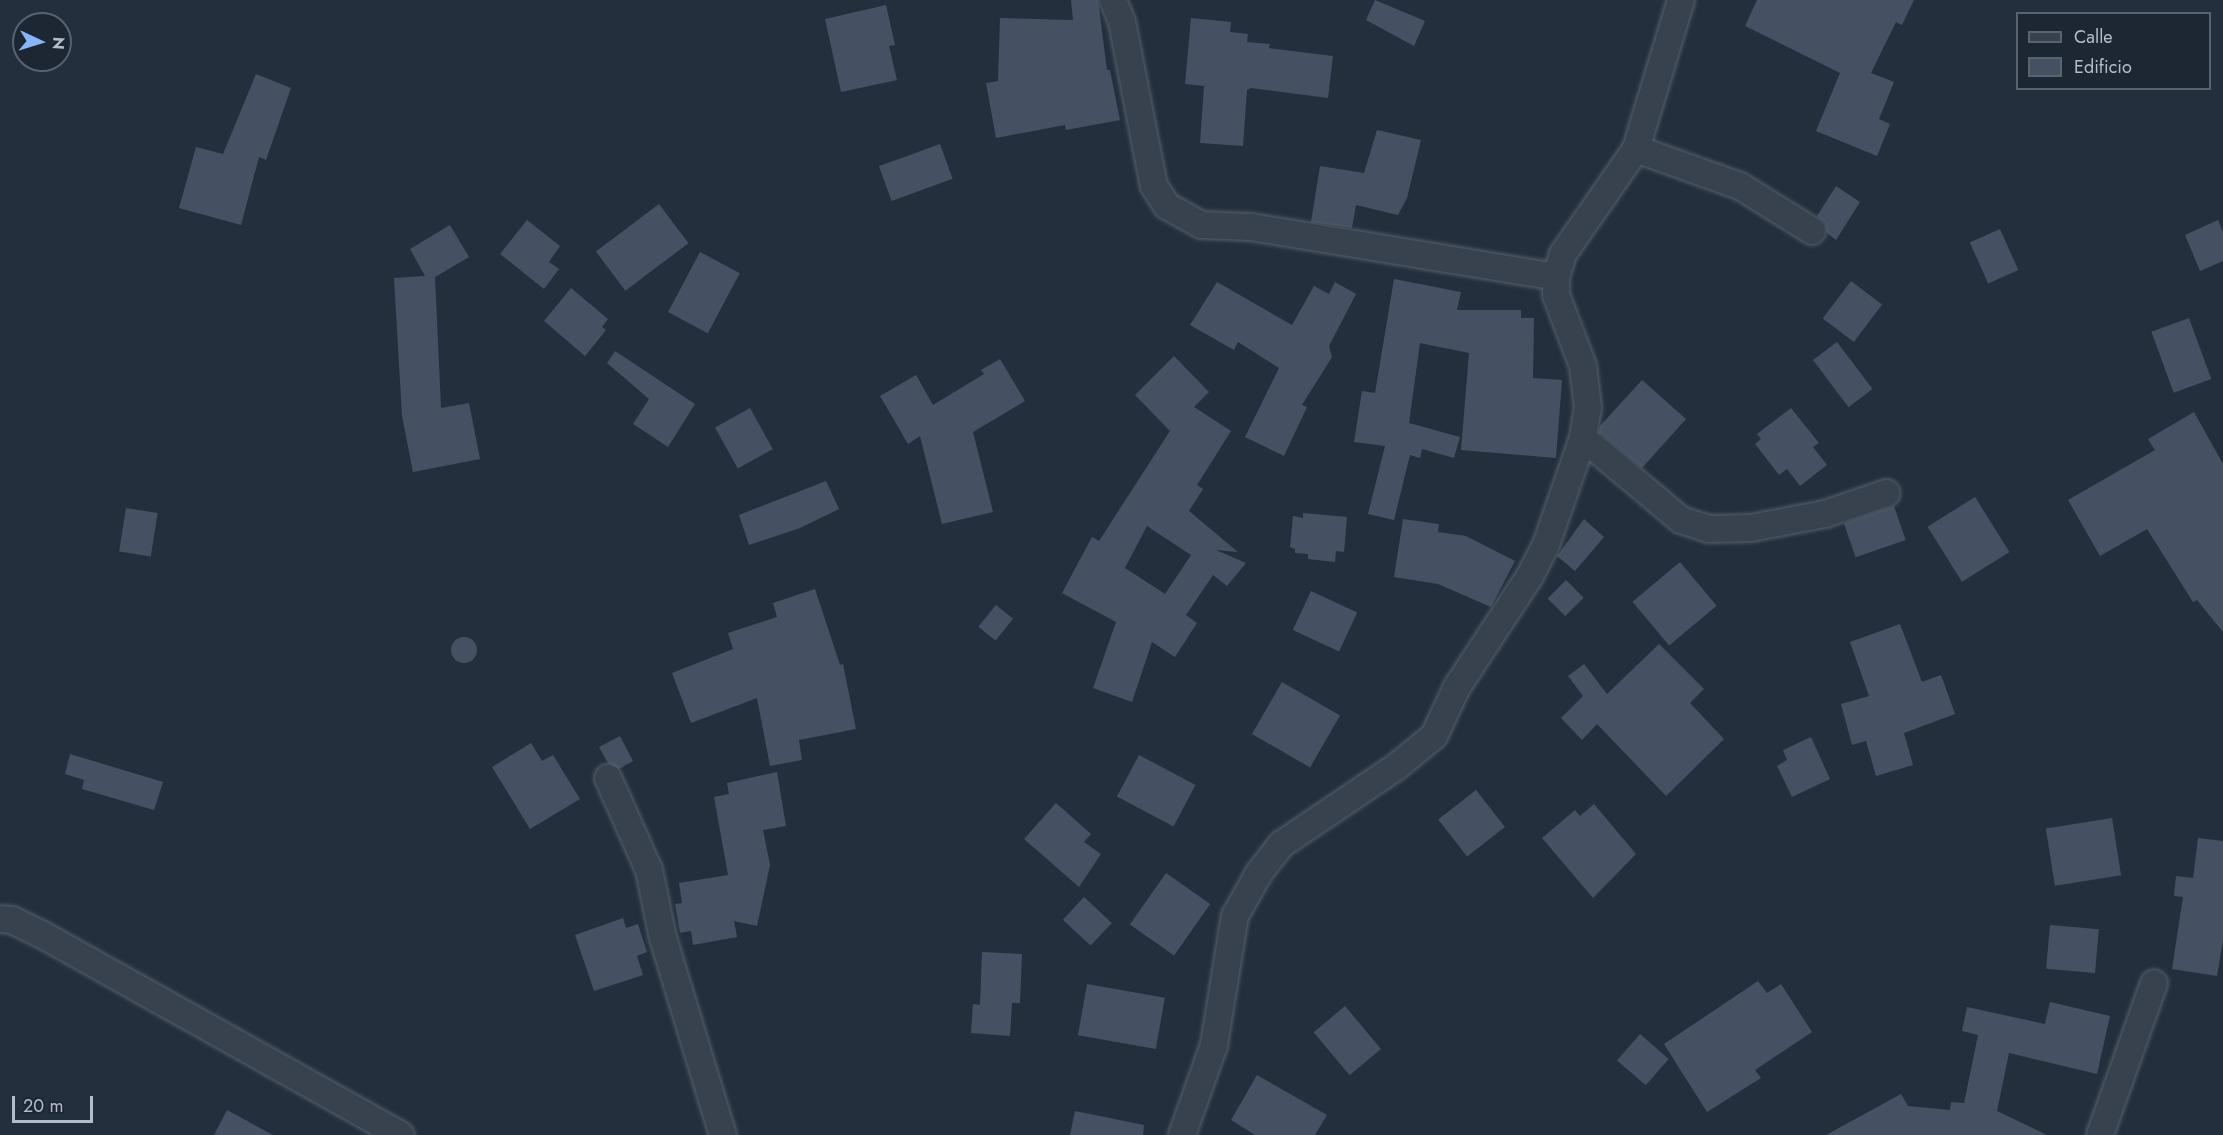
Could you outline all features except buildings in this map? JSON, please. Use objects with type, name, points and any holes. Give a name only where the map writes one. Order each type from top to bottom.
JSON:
[{"type":"street","points":[[1113,0],[1122,22],[1154,186],[1167,206],[1201,225],[1251,227],[1556,277]]},
{"type":"street","points":[[1182,1135],[1214,1045],[1235,916],[1249,890],[1282,844],[1396,767],[1434,736],[1457,687],[1530,576],[1546,544],[1582,438],[1588,408],[1583,366],[1556,295],[1556,277],[1563,254],[1636,149],[1681,0]]},
{"type":"street","points":[[1636,149],[1740,186],[1812,231]]},
{"type":"street","points":[[1582,438],[1681,520],[1709,529],[1751,528],[1825,514],[1887,493]]},
{"type":"street","points":[[608,778],[649,870],[663,938],[723,1135]]},
{"type":"street","points":[[0,919],[12,920],[41,934],[401,1135]]},
{"type":"street","points":[[2100,1135],[2154,983]]}]
